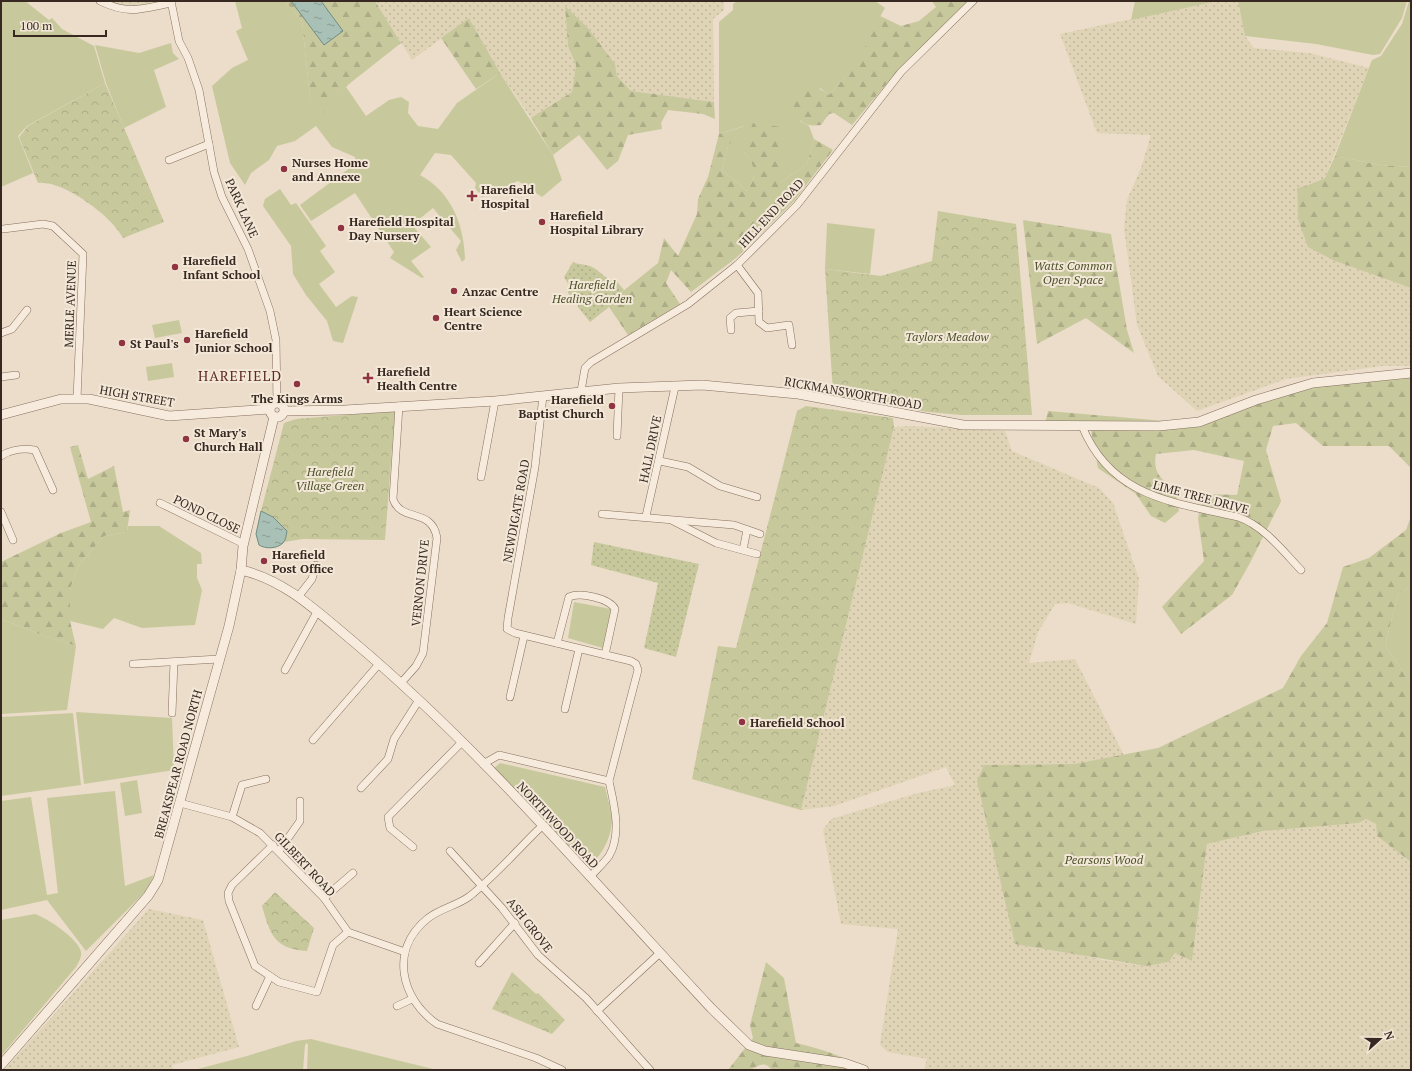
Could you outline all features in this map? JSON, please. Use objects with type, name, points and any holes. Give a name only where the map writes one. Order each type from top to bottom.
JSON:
[{"type":"street","points":[[100,1],[115,8],[126,10],[137,10],[171,2]]},
{"type":"street","name":"HILL END ROAD","points":[[581,391],[585,368],[590,362],[688,304],[737,265],[797,205],[901,72],[973,1]]},
{"type":"street","name":"PARK LANE","points":[[171,2],[179,41],[188,58],[199,90],[214,172],[222,197],[248,249],[270,311],[276,340],[277,403]]},
{"type":"street","points":[[169,160],[209,144]]},
{"type":"street","name":"MERLE AVENUE","points":[[3,229],[43,224],[53,226],[83,254],[77,399]]},
{"type":"street","points":[[737,265],[758,293],[759,322],[767,328],[789,325],[792,345]]},
{"type":"street","points":[[1,333],[12,329],[27,310]]},
{"type":"street","points":[[731,330],[730,318],[736,313],[759,311]]},
{"type":"street","name":"RICKMANSWORTH ROAD","points":[[285,411],[345,410],[495,401],[581,391],[702,385],[798,394],[963,425],[1182,425],[1200,422],[1256,400],[1313,383],[1411,373]]},
{"type":"street","points":[[1,377],[16,375]]},
{"type":"street","name":"HALL DRIVE","points":[[646,516],[660,461],[675,387]]},
{"type":"street","points":[[617,436],[620,388]]},
{"type":"street","name":"NEWDIGATE ROAD","points":[[524,636],[507,629],[536,467],[543,396]]},
{"type":"street","name":"HIGH STREET","points":[[1,415],[61,399],[89,399],[169,416],[272,413]]},
{"type":"street","points":[[481,477],[495,401]]},
{"type":"street","points":[[277,403],[283,406],[285,411],[281,416],[272,413],[273,404],[277,403]]},
{"type":"street","name":"VERNON DRIVE","points":[[399,406],[393,499],[402,511],[421,516],[429,521],[434,528],[437,538],[422,653],[416,666],[401,683]]},
{"type":"street","name":"BREAKSPEAR ROAD NORTH","points":[[1,1065],[148,896],[158,880],[229,626],[241,570],[244,544],[272,413]]},
{"type":"street","name":"LIME TREE DRIVE","points":[[1082,426],[1097,452],[1118,477],[1142,492],[1252,522],[1266,534],[1301,570]]},
{"type":"street","points":[[1,456],[10,450],[24,448],[35,450],[53,490]]},
{"type":"street","points":[[660,461],[688,467],[720,486],[757,497]]},
{"type":"street","name":"POND CLOSE","points":[[160,503],[244,544]]},
{"type":"street","points":[[1,512],[5,532],[13,540]]},
{"type":"street","points":[[602,514],[646,516],[734,525],[760,534]]},
{"type":"street","points":[[669,519],[716,543],[757,554]]},
{"type":"street","points":[[743,550],[747,530]]},
{"type":"street","points":[[298,597],[312,579],[316,565]]},
{"type":"street","name":"NORTHWOOD ROAD","points":[[241,570],[266,577],[298,597],[318,612],[401,683],[462,742],[660,953],[749,1045],[765,1051],[844,1063],[864,1070]]},
{"type":"street","points":[[557,643],[569,597],[576,594],[608,601],[615,609],[605,655]]},
{"type":"street","points":[[285,670],[318,612]]},
{"type":"street","points":[[510,697],[524,636],[631,661],[636,664],[638,670],[609,781],[616,821],[613,843],[609,856],[590,877]]},
{"type":"street","points":[[565,709],[579,649]]},
{"type":"street","points":[[133,664],[219,659]]},
{"type":"street","points":[[172,713],[174,662]]},
{"type":"street","points":[[313,740],[379,664]]},
{"type":"street","points":[[361,788],[388,759],[394,739],[419,700]]},
{"type":"street","points":[[413,847],[390,828],[388,816],[462,742]]},
{"type":"street","points":[[483,764],[499,755],[609,781]]},
{"type":"street","points":[[232,817],[242,785],[266,779]]},
{"type":"street","points":[[279,851],[300,821],[300,801]]},
{"type":"street","name":"GILBERT ROAD","points":[[180,803],[232,817],[260,833],[324,898],[348,932]]},
{"type":"street","points":[[542,826],[481,885],[462,901],[425,920],[412,936],[405,952],[404,974],[412,999],[426,1016],[438,1024],[536,1058],[562,1070]]},
{"type":"street","points":[[273,845],[232,885],[228,893],[229,901],[255,966],[279,982],[317,992],[333,945],[348,932],[405,952]]},
{"type":"street","name":"ASH GROVE","points":[[450,851],[515,923],[538,955],[574,986],[650,1070]]},
{"type":"street","points":[[324,898],[353,873]]},
{"type":"street","points":[[479,963],[515,923]]},
{"type":"street","points":[[597,1011],[660,953]]},
{"type":"street","points":[[256,1006],[270,976]]},
{"type":"street","points":[[397,1006],[412,999]]},
{"type":"shaded area","points":[[109,1],[158,1],[132,7]]},
{"type":"shaded area","points":[[375,1],[724,1],[724,10],[713,19],[714,102],[631,91],[617,76],[615,64],[588,28],[565,6],[568,46],[576,65],[572,92],[531,118],[500,73],[469,18],[412,60]]},
{"type":"shaded area","points":[[1217,1],[1238,1],[1245,36],[1254,48],[1309,53],[1369,68],[1325,178],[1297,188],[1298,219],[1335,261],[1411,288],[1411,366],[1382,366],[1286,379],[1197,411],[1158,376],[1137,325],[1124,228],[1127,200],[1141,168],[1151,135],[1097,133],[1060,34]]},
{"type":"shaded area","points":[[909,426],[1005,431],[1012,451],[1099,488],[1113,503],[1139,579],[1136,624],[1068,603],[1055,604],[1038,632],[1029,663],[1075,659],[1124,755],[1074,764],[984,765],[1063,951],[1103,960],[1146,966],[1169,962],[1175,953],[1192,961],[1207,844],[1263,831],[1359,823],[1366,819],[1376,824],[1377,836],[1411,862],[1411,1070],[924,1070],[927,1059],[888,1052],[882,1047],[880,1044],[898,929],[841,924],[823,830],[831,819],[918,793],[955,785],[946,767],[834,806],[801,810],[894,427]]},
{"type":"shaded area","points":[[149,909],[203,920],[239,1047],[172,1065],[173,1070],[4,1070]]},
{"type":"green space","points":[[1,1],[25,1],[49,20],[52,18],[62,29],[94,46],[105,83],[27,126],[18,136],[33,173],[1,187]]},
{"type":"green space","points":[[235,1],[285,1],[302,21],[310,98],[323,112],[346,87],[366,116],[389,100],[401,97],[409,102],[408,113],[418,126],[438,129],[457,103],[500,73],[553,155],[562,180],[542,197],[518,181],[482,197],[475,188],[476,183],[451,155],[435,153],[420,175],[440,190],[454,210],[462,234],[465,259],[462,262],[456,250],[461,241],[433,208],[412,225],[431,247],[411,261],[424,277],[422,278],[390,258],[394,252],[355,193],[311,221],[300,205],[355,164],[355,157],[332,147],[316,126],[295,141],[277,146],[269,160],[251,173],[245,185],[230,163],[212,86],[232,68],[248,60],[236,31],[242,28]]},
{"type":"green space","points":[[285,1],[375,1],[401,43],[349,84],[323,113],[310,98],[302,21]]},
{"type":"green space","points":[[737,1],[875,1],[885,8],[872,37],[853,67],[829,95],[820,88],[800,121],[809,126],[814,139],[807,164],[780,183],[742,149],[753,165],[754,169],[753,178],[747,191],[722,170],[728,146],[744,126],[719,134],[719,22],[733,10],[733,4]]},
{"type":"green space","points":[[932,1],[979,1],[909,69],[893,76],[852,125],[834,113],[829,114],[821,125],[807,125],[792,111],[796,97],[804,89],[810,87],[816,88],[829,95],[845,77],[858,58],[870,38],[880,16],[901,26],[919,21],[936,7]]},
{"type":"green space","points":[[1135,1],[1217,1],[1131,20]]},
{"type":"green space","points":[[1238,1],[1407,1],[1402,18],[1380,54],[1373,55],[1316,44],[1245,36]]},
{"type":"green space","points":[[1409,1],[1411,1],[1411,167],[1381,165],[1335,156],[1372,60],[1381,56],[1402,24]]},
{"type":"green space","points":[[565,6],[588,28],[615,64],[617,76],[631,91],[714,102],[715,119],[703,114],[668,110],[661,123],[662,129],[628,135],[618,161],[607,170],[579,135],[553,155],[531,118],[572,92],[576,65],[568,46]]},
{"type":"green space","points":[[469,18],[500,73],[476,89],[441,38]]},
{"type":"green space","points":[[171,43],[173,53],[179,59],[154,70],[166,107],[124,128],[106,83],[95,45],[139,53]]},
{"type":"green space","points":[[105,83],[164,222],[123,238],[109,220],[86,201],[60,187],[48,183],[38,183],[19,137],[28,126]]},
{"type":"green space","points":[[753,123],[782,127],[780,183],[807,164],[814,139],[833,150],[794,201],[736,258],[691,292],[671,270],[666,283],[680,304],[628,335],[607,304],[658,263],[664,238],[678,256],[697,214],[698,199],[708,177],[719,134],[745,126],[728,146],[722,170],[747,191],[753,179],[754,169],[750,160],[742,149]]},
{"type":"green space","points":[[1335,156],[1381,165],[1411,167],[1411,288],[1335,261],[1308,247],[1298,219],[1297,188],[1325,178]]},
{"type":"green space","points":[[280,189],[291,205],[296,203],[326,246],[320,251],[335,272],[319,284],[336,307],[352,296],[358,297],[343,343],[333,341],[327,321],[306,295],[293,274],[291,246],[263,206],[265,199]]},
{"type":"green space","name":"Taylors Meadow","points":[[938,211],[1016,224],[1032,415],[961,415],[928,412],[846,399],[833,393],[825,269],[881,276],[932,261]]},
{"type":"green space","name":"Watts Common Open Space","points":[[1023,220],[1111,234],[1127,330],[1134,353],[1086,318],[1037,344]]},
{"type":"green space","points":[[827,223],[875,229],[870,274],[825,269]]},
{"type":"green space","name":"Harefield Healing Garden","points":[[573,262],[590,266],[610,280],[617,282],[624,290],[607,304],[609,307],[590,322],[578,307],[578,304],[568,293],[569,285],[564,277]]},
{"type":"green space","points":[[179,320],[182,333],[155,338],[152,325]]},
{"type":"green space","points":[[172,363],[174,377],[148,381],[146,367]]},
{"type":"green space","points":[[1411,375],[1411,468],[1389,446],[1323,446],[1296,423],[1273,426],[1266,450],[1281,501],[1232,595],[1181,634],[1162,607],[1204,561],[1198,518],[1204,494],[1237,495],[1244,461],[1194,450],[1156,454],[1156,469],[1162,479],[1174,492],[1177,498],[1179,511],[1165,523],[1151,516],[1136,494],[1098,468],[1091,430],[1044,428],[1048,411],[1200,424],[1289,390]]},
{"type":"green space","points":[[806,406],[893,418],[894,427],[801,810],[692,779],[718,646],[736,648],[797,411]]},
{"type":"green space","name":"Harefield Village Green","points":[[395,411],[385,540],[303,539],[284,542],[287,531],[273,517],[261,511],[284,423],[296,419]]},
{"type":"green space","points":[[78,445],[88,479],[114,466],[123,512],[130,510],[127,532],[104,536],[79,565],[70,589],[70,621],[76,646],[1,619],[1,562],[61,533],[91,522],[70,447]]},
{"type":"green space","name":"Pearsons Wood","points":[[1411,516],[1411,586],[1398,595],[1385,645],[1411,683],[1411,862],[1377,836],[1376,824],[1366,819],[1359,823],[1263,831],[1207,844],[1192,961],[1175,953],[1169,962],[1146,966],[1015,944],[977,781],[984,765],[1074,764],[1158,748],[1283,688],[1301,656],[1327,623],[1343,567],[1369,558],[1406,530]]},
{"type":"green space","points":[[128,526],[159,526],[201,553],[202,564],[197,564],[197,578],[202,590],[195,625],[142,628],[114,618],[103,629],[70,621],[70,589],[79,565],[104,536],[127,532]]},
{"type":"green space","points":[[594,542],[699,564],[676,657],[644,648],[658,583],[591,565]]},
{"type":"green space","points":[[1411,586],[1411,683],[1385,645],[1398,595]]},
{"type":"green space","points":[[574,602],[611,609],[603,648],[568,638]]},
{"type":"green space","points":[[1,619],[76,646],[67,710],[1,714]]},
{"type":"green space","points":[[76,712],[172,718],[174,770],[84,784]]},
{"type":"green space","points":[[73,713],[81,785],[1,796],[1,717]]},
{"type":"green space","points":[[500,763],[605,787],[611,813],[611,829],[607,843],[600,855],[585,870],[492,770]]},
{"type":"green space","points":[[137,780],[142,813],[125,816],[120,783]]},
{"type":"green space","points":[[115,791],[125,886],[154,875],[148,889],[86,951],[47,900],[1,910],[1,801],[31,797],[47,895],[58,893],[47,798]]},
{"type":"green space","points":[[275,892],[314,928],[307,951],[287,947],[280,943],[271,932],[262,906]]},
{"type":"green space","points":[[35,914],[54,924],[69,935],[79,947],[81,956],[76,967],[1,1056],[1,920]]},
{"type":"green space","points":[[766,962],[784,978],[796,1043],[832,1054],[850,1061],[866,1070],[772,1070],[766,1065],[761,1065],[750,1070],[728,1070],[753,1038],[750,1025]]},
{"type":"green space","points":[[512,972],[536,994],[538,993],[565,1020],[552,1034],[492,1009]]},
{"type":"green space","points":[[311,1039],[437,1070],[307,1070],[307,1043],[305,1045],[303,1070],[194,1070],[296,1041]]},
{"type":"water","points":[[291,1],[321,1],[343,31],[324,45]]},
{"type":"water","points":[[261,511],[273,517],[287,531],[285,540],[280,545],[271,548],[259,545],[256,534]]},
{"type":"place","name":"Nurses Home and Annexe","points":[[284,169]]},
{"type":"place","name":"Harefield Hospital","points":[[472,196]]},
{"type":"place","name":"Harefield Hospital Library","points":[[542,222]]},
{"type":"place","name":"Harefield Hospital Day Nursery","points":[[341,228]]},
{"type":"place","name":"Harefield Infant School","points":[[175,267]]},
{"type":"place","name":"Anzac Centre","points":[[454,291]]},
{"type":"place","name":"Heart Science Centre","points":[[436,318]]},
{"type":"place","name":"Harefield Junior School","points":[[187,340]]},
{"type":"place","name":"St Paul's","points":[[122,343]]},
{"type":"place","name":"Harefield Health Centre","points":[[368,378]]},
{"type":"place","name":"The Kings Arms","points":[[297,384]]},
{"type":"place","name":"Harefield Baptist Church","points":[[612,406]]},
{"type":"place","name":"St Mary's Church Hall","points":[[186,439]]},
{"type":"place","name":"Harefield Post Office","points":[[264,561]]},
{"type":"place","name":"Harefield School","points":[[742,722]]},
{"type":"district","name":"HAREFIELD","points":[[240,375]]}]
